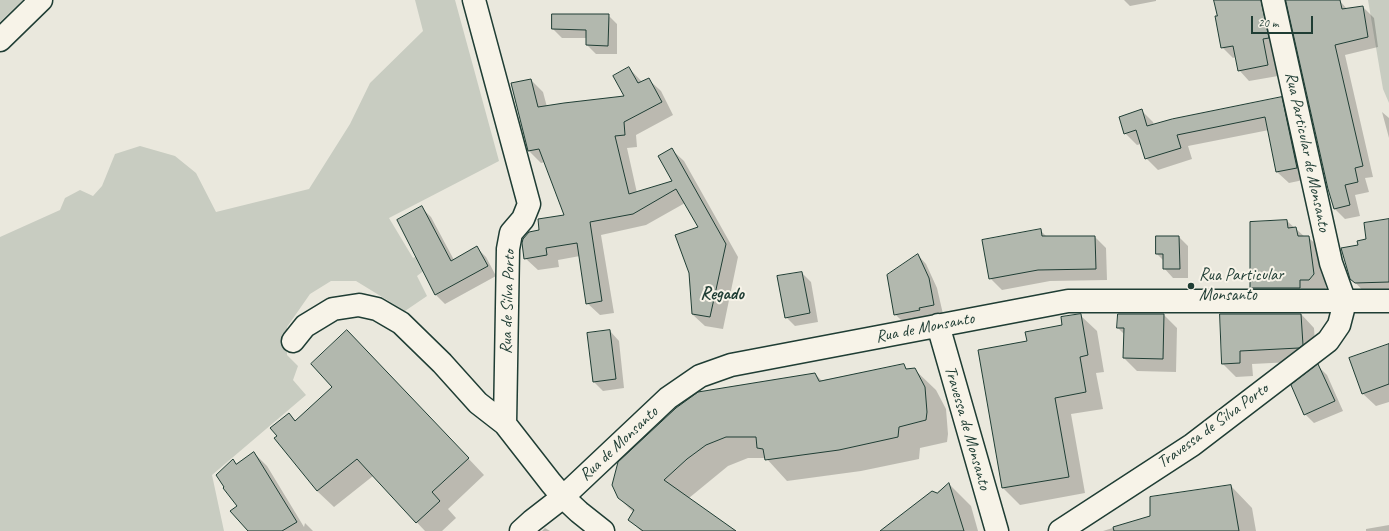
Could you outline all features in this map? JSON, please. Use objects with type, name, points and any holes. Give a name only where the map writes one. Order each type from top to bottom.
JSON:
[{"type":"main road","points":[[0,40],[41,0]]},
{"type":"main road","name":"Rua de Silva Porto","points":[[474,0],[529,204],[523,219],[511,234],[508,249],[505,424]]},
{"type":"main road","name":"Rua Particular de Monsanto","points":[[1273,0],[1332,263],[1345,302]]},
{"type":"main road","name":"Rua de Monsanto","points":[[521,531],[563,497],[668,398],[700,376],[731,365],[1068,301],[1389,301]]},
{"type":"main road","name":"Travessa de Silva Porto","points":[[1060,531],[1192,445],[1328,341],[1339,325],[1345,302]]},
{"type":"main road","points":[[293,341],[305,326],[333,309],[359,305],[377,309],[401,323],[442,363],[478,403],[505,424],[551,484],[563,497],[603,531]]},
{"type":"main road","name":"Travessa de Monsanto","points":[[938,326],[997,531]]},
{"type":"shaded area","points":[[0,0],[23,0],[0,22]]},
{"type":"shaded area","points":[[415,0],[455,0],[499,161],[389,218],[413,258],[422,253],[430,266],[417,276],[427,296],[405,311],[356,281],[331,281],[310,294],[287,327],[287,355],[298,366],[293,380],[306,395],[212,475],[224,531],[0,531],[0,237],[60,210],[65,198],[80,190],[93,196],[102,186],[115,154],[140,146],[175,156],[196,173],[216,212],[309,189],[350,124],[370,83],[423,31]]},
{"type":"shaded area","points":[[1368,0],[1389,0],[1389,103],[1383,89]]},
{"type":"building","points":[[1214,0],[1261,0],[1269,38],[1263,39],[1268,65],[1238,71],[1233,46],[1221,48],[1215,16],[1217,16]]},
{"type":"building","points":[[1286,0],[1340,0],[1342,9],[1363,6],[1368,37],[1335,45],[1363,166],[1355,168],[1358,182],[1345,185],[1350,205],[1334,209],[1328,189]]},
{"type":"building","points":[[552,14],[609,14],[608,46],[586,45],[586,30],[552,29]]},
{"type":"building","points":[[629,67],[638,83],[649,78],[662,102],[624,122],[625,135],[615,136],[629,194],[672,181],[658,156],[672,148],[726,244],[710,317],[692,314],[689,273],[675,235],[698,227],[676,189],[633,214],[590,222],[602,301],[586,304],[577,243],[546,248],[547,255],[524,259],[523,239],[529,232],[539,230],[538,219],[564,215],[539,149],[528,151],[511,83],[531,79],[538,107],[624,96],[613,76]]},
{"type":"building","points":[[1282,97],[1297,168],[1276,172],[1265,117],[1177,135],[1181,148],[1145,159],[1136,130],[1124,134],[1119,117],[1142,109],[1147,126],[1172,119]]},
{"type":"building","points":[[422,206],[451,261],[477,246],[488,266],[435,295],[397,220]]},
{"type":"building","points":[[1389,219],[1389,282],[1355,283],[1350,279],[1341,248],[1358,245],[1357,241],[1366,239],[1364,223]]},
{"type":"building","points":[[1287,220],[1288,228],[1296,227],[1298,236],[1309,236],[1314,274],[1309,280],[1300,280],[1300,288],[1250,288],[1250,222]]},
{"type":"building","points":[[1041,229],[1042,236],[1095,236],[1096,269],[1038,270],[989,279],[982,240]]},
{"type":"building","points":[[1156,236],[1179,236],[1180,269],[1163,269],[1163,254],[1156,254]]},
{"type":"building","points":[[918,254],[929,278],[934,305],[919,308],[920,310],[894,315],[887,275]]},
{"type":"building","points":[[802,272],[810,313],[785,318],[777,276]]},
{"type":"building","points":[[1081,314],[1088,355],[1080,357],[1086,392],[1055,398],[1069,477],[1002,488],[978,350],[1027,341],[1025,332],[1062,325],[1061,317]]},
{"type":"building","points":[[1118,314],[1164,314],[1163,359],[1123,358],[1124,328],[1117,328]]},
{"type":"building","points":[[1220,314],[1301,314],[1303,345],[1299,348],[1240,351],[1240,363],[1222,364]]},
{"type":"building","points":[[347,330],[469,458],[432,492],[440,501],[416,523],[357,459],[317,491],[274,438],[277,436],[270,428],[289,413],[295,421],[332,387],[311,364]]},
{"type":"building","points":[[610,330],[616,379],[593,382],[587,333]]},
{"type":"building","points":[[1389,344],[1389,384],[1362,394],[1349,358]]},
{"type":"building","points":[[904,364],[906,369],[915,368],[925,387],[927,412],[926,420],[899,427],[898,437],[839,450],[765,460],[763,449],[757,448],[756,437],[726,437],[706,445],[687,459],[664,480],[736,531],[643,531],[628,520],[634,510],[618,498],[612,485],[618,462],[676,408],[698,392],[815,373],[819,381]]},
{"type":"building","points":[[1318,364],[1335,401],[1304,415],[1291,385]]},
{"type":"building","points":[[254,452],[297,522],[282,531],[248,531],[230,511],[237,506],[223,488],[224,487],[216,475],[233,459],[236,464]]},
{"type":"building","points":[[949,483],[964,531],[880,531],[932,491],[937,493]]},
{"type":"building","points":[[1231,485],[1239,531],[1114,531],[1113,527],[1150,516],[1150,497]]},
{"type":"place","name":"Rua Particular Monsanto","points":[[1191,286]]},
{"type":"district","name":"Regado","points":[[722,294]]}]
